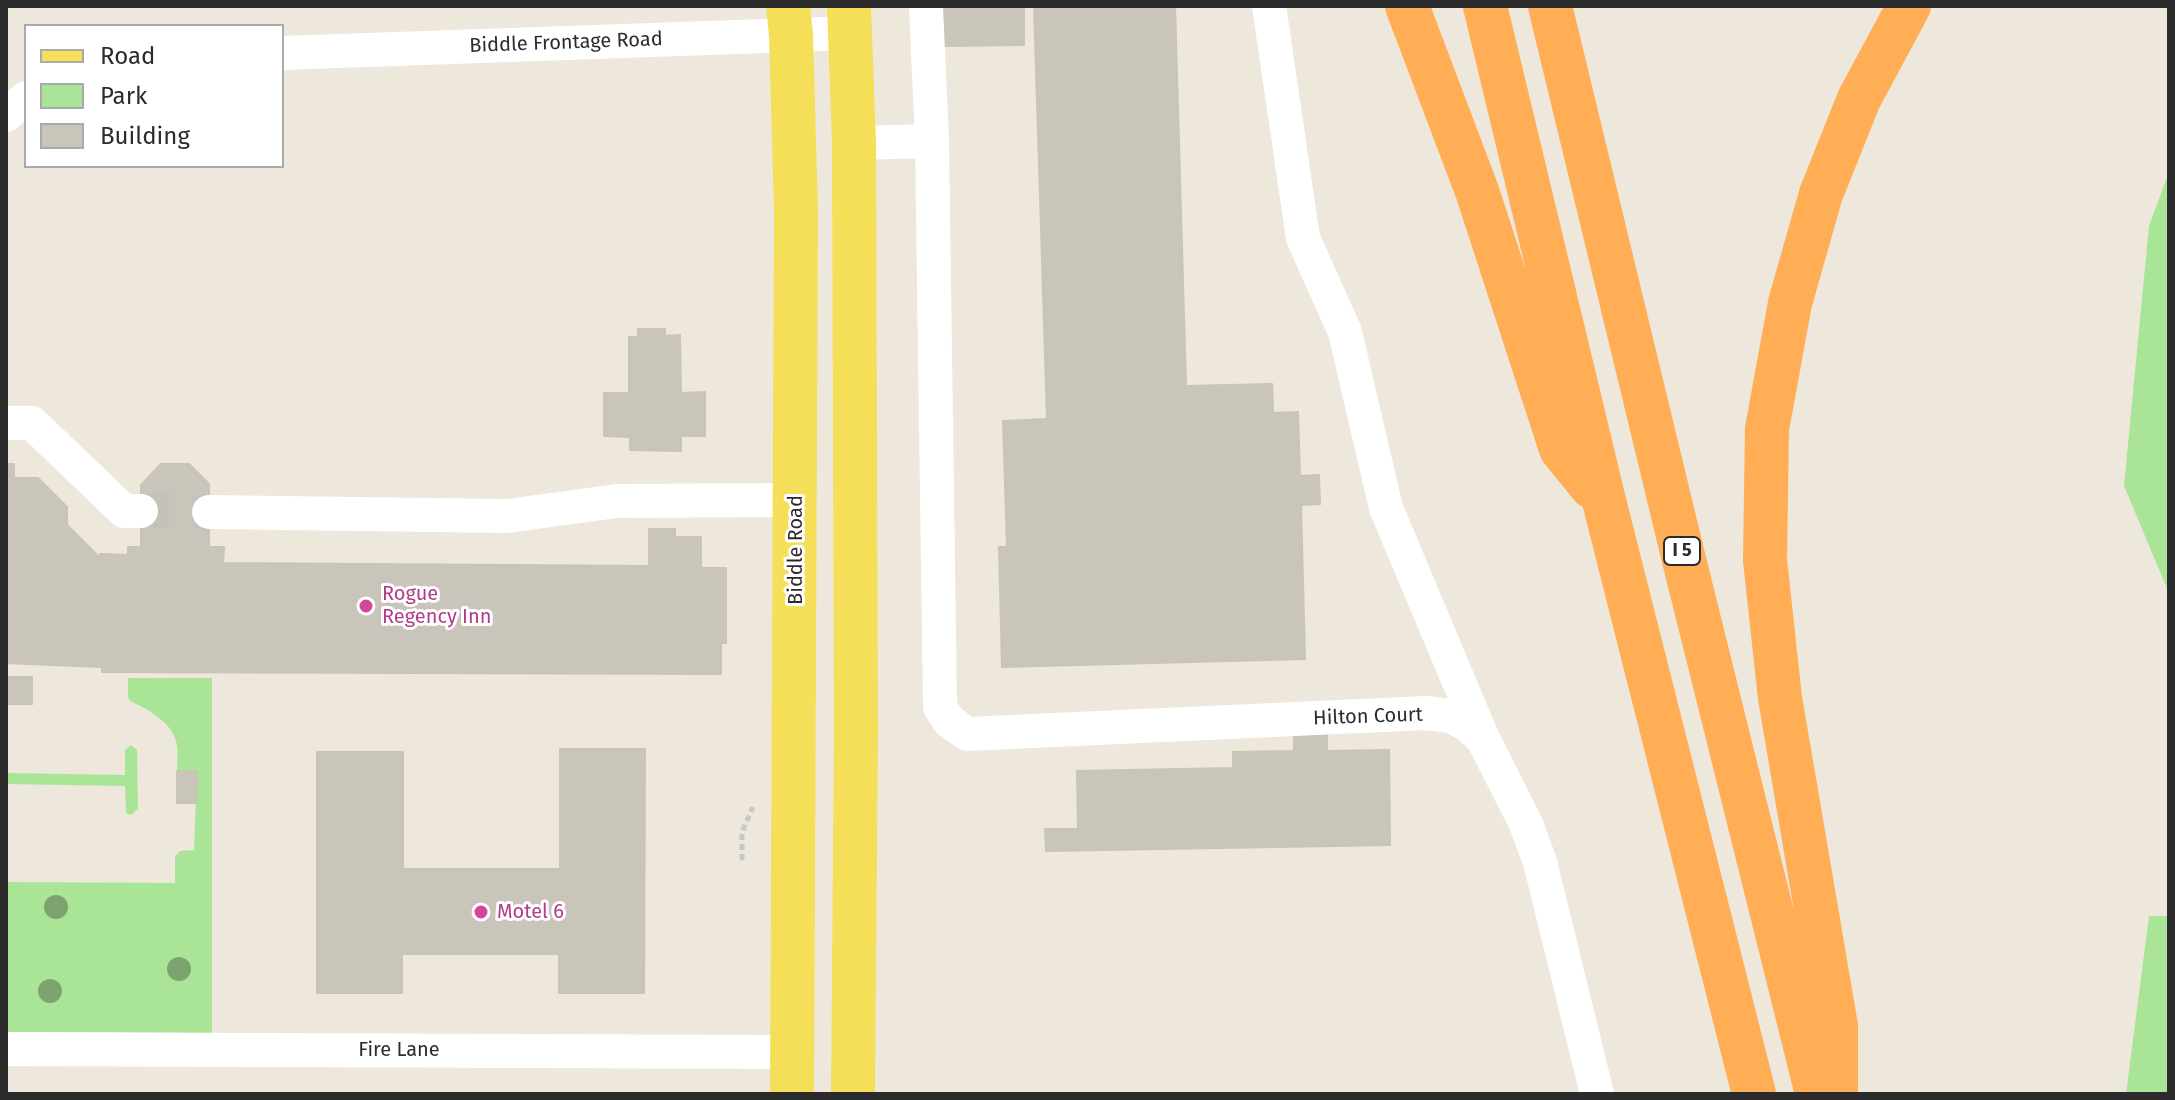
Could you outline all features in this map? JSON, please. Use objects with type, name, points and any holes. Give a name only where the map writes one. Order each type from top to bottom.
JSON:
[{"type":"highway","points":[[1407,6],[1477,191],[1561,449],[1604,501]]},
{"type":"highway","points":[[1485,6],[1604,501],[1754,1094]]},
{"type":"highway","name":"I 5","points":[[1550,6],[1817,1094]]},
{"type":"highway","points":[[1836,1094],[1836,1026],[1780,698],[1765,560],[1767,429],[1790,303],[1821,194],[1859,99],[1909,6]]},
{"type":"main road","points":[[850,20],[854,143],[856,729],[853,1094]]},
{"type":"main road","name":"Biddle Road","points":[[789,21],[796,211],[792,1073]]},
{"type":"street","points":[[854,143],[932,141],[926,6]]},
{"type":"street","points":[[1269,6],[1303,238],[1345,332],[1386,508],[1483,739]]},
{"type":"street","name":"Biddle Frontage Road","points":[[284,53],[789,21],[850,20]]},
{"type":"street","points":[[6,115],[24,100]]},
{"type":"street","name":"Hilton Court","points":[[932,141],[940,707],[949,721],[967,734],[1426,713],[1451,716],[1469,726],[1483,739],[1526,824],[1540,862],[1597,1094]]},
{"type":"street","points":[[6,423],[32,423],[124,511],[141,511]]},
{"type":"street","points":[[209,512],[507,516],[617,501],[796,500]]},
{"type":"street","name":"Fire Lane","points":[[6,1049],[792,1073]]},
{"type":"path","points":[[740,858],[742,832],[757,798]]},
{"type":"green space","points":[[2169,172],[2169,593],[2124,486],[2149,226]]},
{"type":"green space","points":[[128,678],[212,678],[212,1033],[6,1032],[6,882],[175,883],[175,856],[180,851],[194,850],[197,771],[177,771],[177,746],[172,732],[156,716],[130,701]]},
{"type":"green space","points":[[131,745],[137,750],[138,809],[131,815],[126,813],[125,786],[6,784],[6,773],[125,775],[125,750]]},
{"type":"green space","points":[[2149,916],[2169,916],[2169,1094],[2126,1094]]},
{"type":"building","points":[[942,6],[1024,6],[1024,45],[943,46]]},
{"type":"building","points":[[1034,6],[1175,6],[1186,386],[1272,384],[1273,413],[1298,412],[1300,476],[1319,475],[1320,504],[1301,505],[1305,659],[1002,667],[999,547],[1007,547],[1003,421],[1047,419]]},
{"type":"building","points":[[638,329],[665,329],[665,336],[680,335],[681,393],[705,392],[705,436],[681,436],[681,451],[630,450],[630,437],[604,436],[604,393],[629,393],[629,337],[638,337]]},
{"type":"building","name":"Rogue Regency Inn","points":[[6,464],[14,464],[14,478],[38,478],[67,507],[67,525],[100,558],[100,554],[128,555],[128,547],[141,547],[141,485],[161,464],[189,464],[209,484],[209,547],[224,547],[223,563],[649,566],[649,529],[675,529],[675,537],[701,537],[701,568],[726,568],[726,643],[721,643],[721,674],[102,672],[102,667],[6,663]]},
{"type":"building","points":[[6,677],[32,677],[32,704],[6,704]]},
{"type":"building","points":[[1327,735],[1327,751],[1389,750],[1390,845],[1046,851],[1045,829],[1078,829],[1077,771],[1233,768],[1233,752],[1294,751],[1294,736]]},
{"type":"building","name":"Motel 6","points":[[560,749],[645,749],[644,993],[559,993],[559,954],[402,954],[402,993],[317,993],[317,752],[403,752],[403,869],[560,869]]},
{"type":"building","points":[[177,771],[197,771],[196,803],[177,803]]},
{"type":"tunnel","points":[[141,511],[209,512]]},
{"type":"place","name":"Rogue Regency Inn","points":[[366,606]]},
{"type":"place","name":"Motel 6","points":[[481,912]]}]
